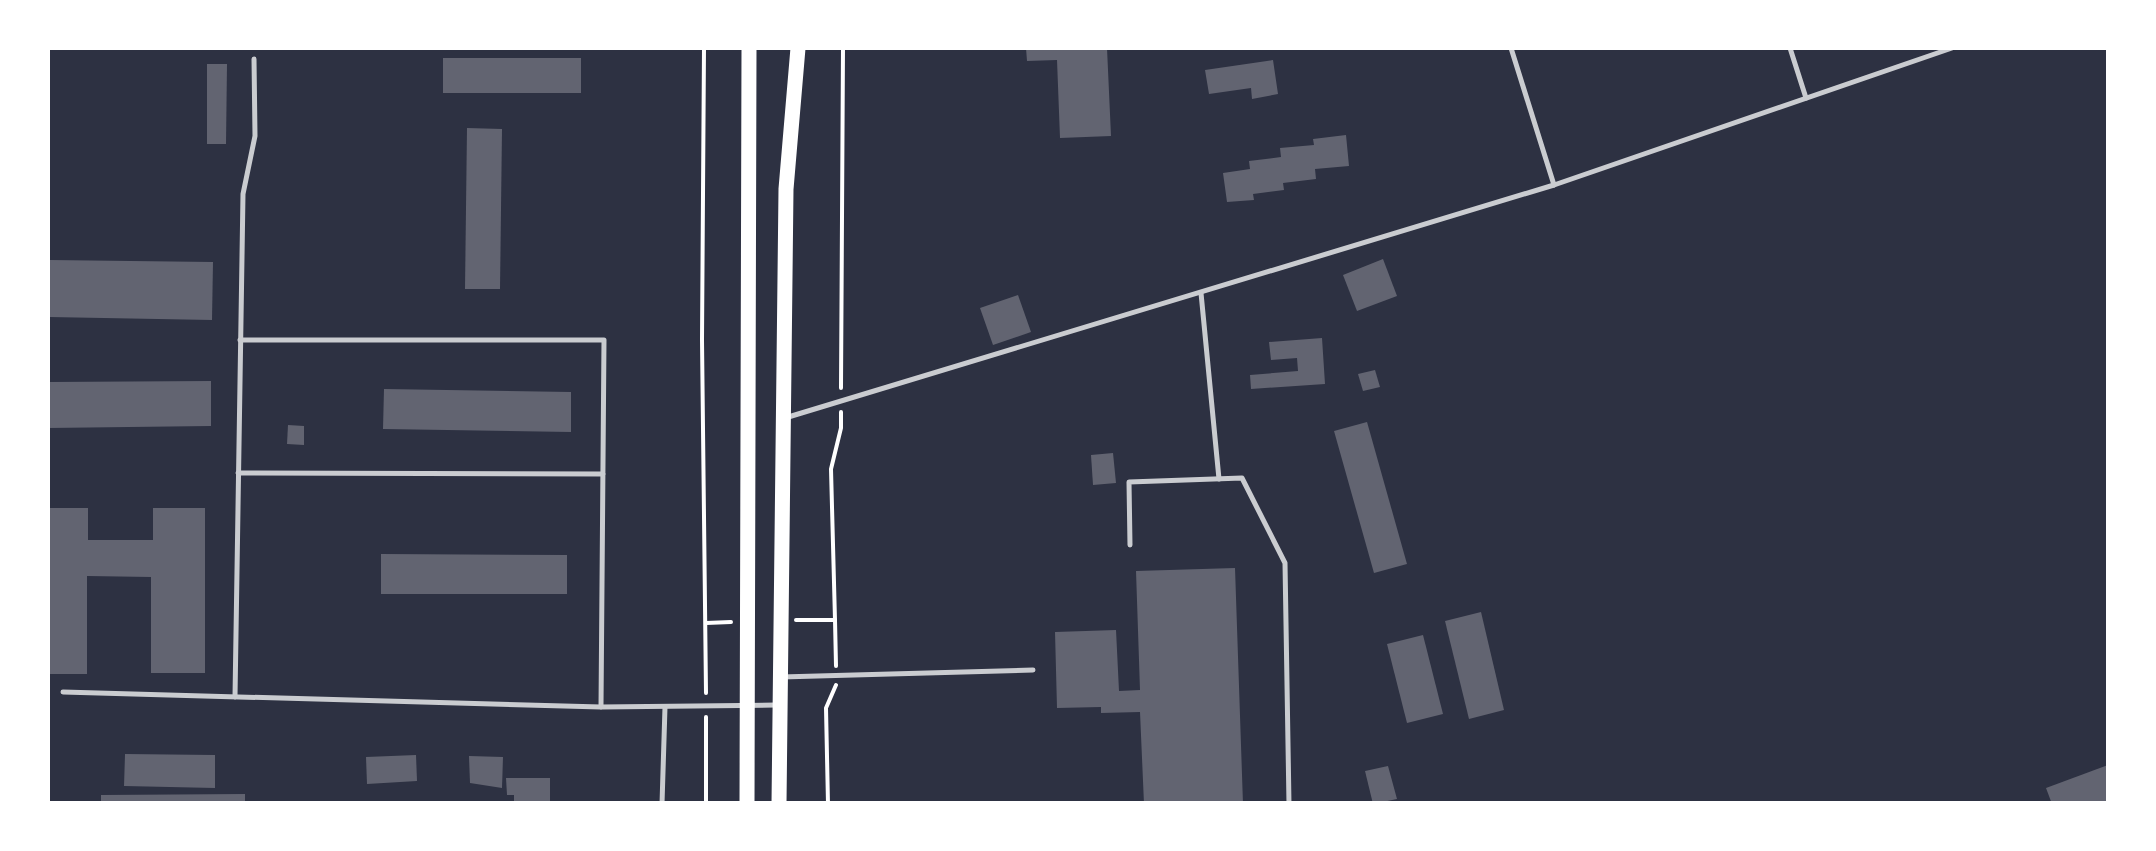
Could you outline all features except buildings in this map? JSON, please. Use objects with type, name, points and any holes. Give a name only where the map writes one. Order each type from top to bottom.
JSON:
[{"type":"main road","points":[[747,804],[748,48]]},
{"type":"main road","points":[[778,804],[786,189],[798,48]]},
{"type":"lane","points":[[1510,48],[1554,184]]},
{"type":"lane","points":[[1790,48],[1806,98]]},
{"type":"lane","points":[[782,419],[1554,184],[1952,48]]},
{"type":"lane","points":[[235,697],[244,194],[255,136],[254,59]]},
{"type":"lane","points":[[1201,292],[1219,479]]},
{"type":"lane","points":[[240,340],[604,340],[602,707]]},
{"type":"lane","points":[[238,474],[603,474]]},
{"type":"lane","points":[[1130,545],[1129,482],[1242,478],[1285,563],[1289,804]]},
{"type":"lane","points":[[780,677],[1033,670]]},
{"type":"lane","points":[[63,692],[602,707],[779,705]]},
{"type":"lane","points":[[662,804],[665,707]]},
{"type":"path","points":[[704,48],[706,804]]},
{"type":"path","points":[[835,620],[831,468],[841,428],[843,48]]}]
